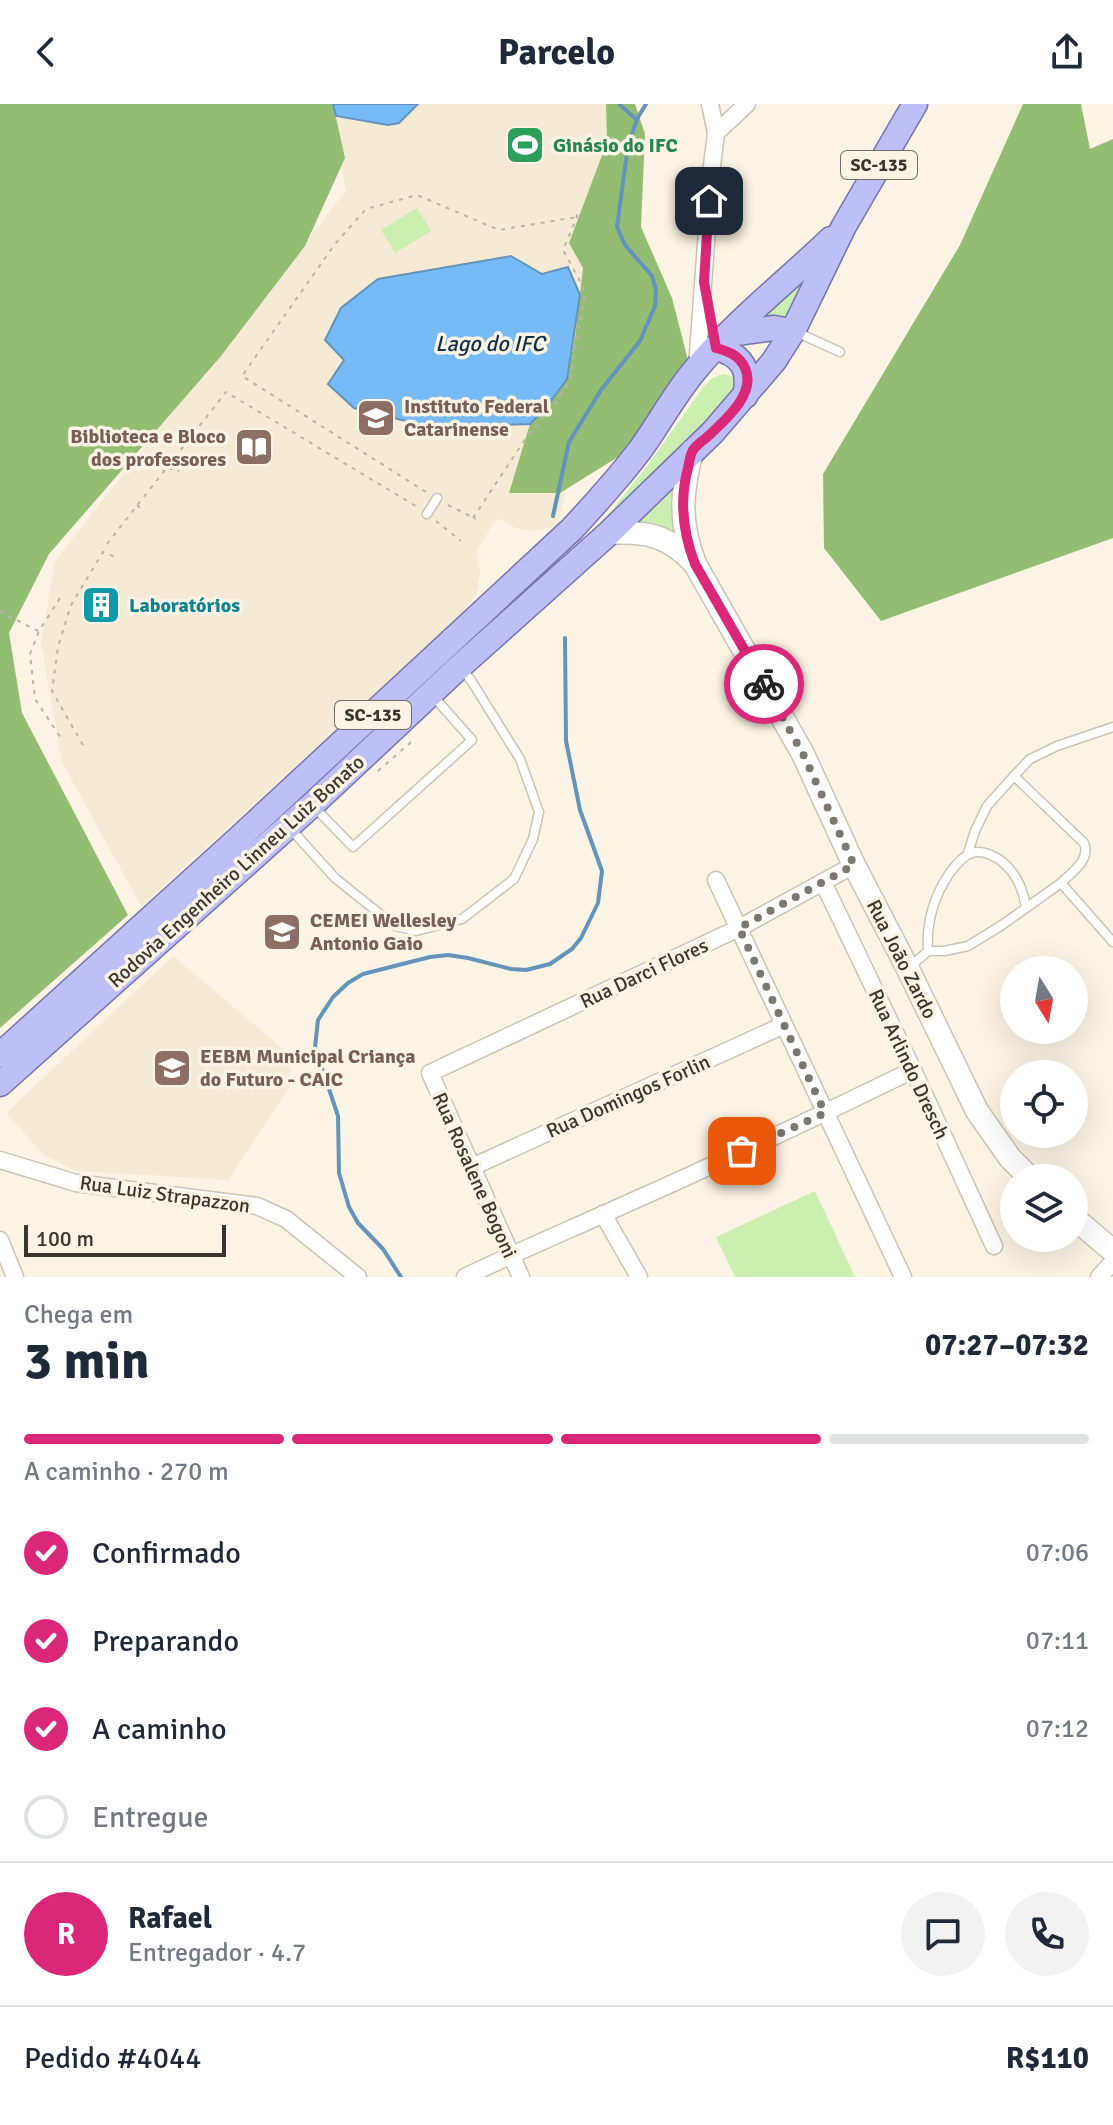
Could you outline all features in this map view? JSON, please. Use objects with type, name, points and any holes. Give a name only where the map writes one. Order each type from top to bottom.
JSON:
[{"type":"main road","name":"Rodovia Engenheiro Linneu Luiz Bonato","points":[[0,1084],[312,805],[460,666],[609,533],[713,432],[774,361],[793,331],[844,226],[915,104]]},
{"type":"main road","name":"Rodovia Engenheiro Linneu Luiz Bonato","points":[[0,1055],[572,529],[616,482],[697,368],[844,226]]},
{"type":"main road","points":[[745,396],[748,383],[746,370],[722,341],[774,328],[793,331]]},
{"type":"main road","name":"Rua João Zardo","points":[[692,451],[683,483],[682,517],[695,564],[803,754],[854,865],[977,1111],[1016,1164]]},
{"type":"main road","name":"Rua João Zardo","points":[[609,533],[635,531],[661,538],[695,564]]},
{"type":"main road","points":[[1088,1229],[1111,1248]]},
{"type":"street","points":[[697,368],[716,133],[710,104]]},
{"type":"street","points":[[716,133],[747,104]]},
{"type":"street","points":[[704,282],[722,341]]},
{"type":"street","name":"Rua Darci Flores","points":[[430,1073],[739,928],[854,865]]},
{"type":"street","points":[[716,880],[903,1277]]},
{"type":"street","name":"Rua Arlindo Dresch","points":[[823,882],[994,1246]]},
{"type":"street","name":"Rua Domingos Forlin","points":[[472,1167],[784,1025]]},
{"type":"street","points":[[465,1277],[913,1070]]},
{"type":"street","name":"Rua Rosalene Bogoni","points":[[430,1073],[521,1277]]},
{"type":"street","name":"Rua Luiz Strapazzon","points":[[0,1160],[76,1183],[257,1206],[286,1219],[358,1277]]},
{"type":"street","points":[[603,1214],[639,1277]]},
{"type":"street","points":[[0,1240],[15,1277]]},
{"type":"street","points":[[1099,1277],[1111,1248]]},
{"type":"lane","points":[[793,331],[840,352]]},
{"type":"lane","points":[[427,514],[437,498]]},
{"type":"lane","points":[[288,826],[335,878],[395,926],[416,931],[462,919],[514,879],[533,839],[539,812],[520,759],[460,666]]},
{"type":"lane","points":[[312,805],[353,847],[472,740],[431,693]]},
{"type":"lane","points":[[928,951],[929,918],[937,892],[959,860],[968,853],[987,806],[1030,759],[1057,746],[1113,727]]},
{"type":"lane","points":[[908,969],[928,951],[968,946],[1002,925],[1061,883],[1085,857],[1087,850],[1084,843],[1014,776]]},
{"type":"lane","points":[[968,853],[987,852],[1011,868],[1024,892],[1026,907]]},
{"type":"lane","points":[[1061,883],[1113,942]]},
{"type":"path","points":[[576,211],[577,217],[563,250],[585,295],[570,380],[552,408],[530,432],[474,519],[242,376],[335,244],[366,209],[417,195],[499,230],[577,217]]},
{"type":"path","points":[[107,544],[226,392],[427,514],[461,541]]},
{"type":"path","points":[[167,467],[179,471]]},
{"type":"path","points":[[137,505],[144,512]]},
{"type":"path","points":[[83,745],[52,691],[58,647],[71,605],[103,552],[115,557]]},
{"type":"path","points":[[60,598],[39,631],[30,654],[35,699],[63,741]]},
{"type":"path","points":[[0,610],[39,631]]},
{"type":"shaded area","name":"Instituto Federal Catarinense","points":[[330,104],[606,104],[627,114],[608,318],[557,527],[531,531],[515,528],[497,518],[476,551],[480,570],[477,592],[465,612],[141,906],[62,762],[41,643],[55,561],[346,191]]},
{"type":"shaded area","name":"EEBM Municipal Criança do Futuro - CAIC","points":[[173,956],[288,1053],[292,1083],[228,1180],[76,1171],[44,1155],[6,1113]]},
{"type":"green space","points":[[0,104],[333,104],[345,158],[305,246],[221,356],[49,554],[9,633],[22,713],[128,915],[0,1028]]},
{"type":"green space","points":[[606,104],[635,104],[645,134],[641,227],[672,298],[688,360],[626,452],[560,493],[509,493],[530,424],[567,379],[583,268],[569,243],[607,142]]},
{"type":"green space","points":[[1023,104],[1081,104],[1090,149],[1113,139],[1113,538],[881,621],[824,548],[823,474],[960,245]]},
{"type":"green space","points":[[417,208],[431,231],[395,253],[381,230]]},
{"type":"green space","points":[[818,264],[791,325],[757,320],[798,286]]},
{"type":"green space","points":[[723,374],[735,378],[741,387],[692,445],[603,521],[705,385]]},
{"type":"green space","points":[[680,479],[673,509],[678,539],[627,525]]},
{"type":"green space","points":[[815,1191],[855,1277],[735,1277],[716,1237]]},
{"type":"water","points":[[333,104],[418,104],[399,123],[388,125],[336,116]]},
{"type":"water","name":"Lago do IFC","points":[[511,256],[542,274],[568,267],[580,295],[567,379],[530,424],[430,427],[354,408],[328,384],[344,360],[325,340],[341,308],[378,279]]},
{"type":"waterway","points":[[553,516],[569,442],[601,390],[640,341],[655,306],[656,290],[652,276],[625,245],[617,227],[628,145],[637,120],[619,104]]},
{"type":"waterway","points":[[637,119],[646,104]]},
{"type":"waterway","points":[[401,1277],[349,1207],[339,1173],[338,1116],[315,1047],[318,1020],[333,997],[363,974],[448,955],[526,970],[550,964],[572,949],[581,938],[598,903],[602,871],[580,810],[566,741],[565,638]]},
{"type":"way so far","points":[[742,1151],[825,1113],[739,928],[854,865],[803,754],[764,684]]},
{"type":"place","name":"Ginásio do IFC","points":[[525,145]]},
{"type":"place","name":"Instituto Federal Catarinense","points":[[376,418]]},
{"type":"place","name":"Biblioteca e Bloco dos professores","points":[[254,447]]},
{"type":"place","name":"Laboratórios","points":[[101,605]]},
{"type":"place","name":"CEMEI Wellesley Antonio Gaio","points":[[282,932]]},
{"type":"place","name":"EEBM Municipal Criança do Futuro - CAIC","points":[[172,1068]]},
{"type":"route","points":[[709,201],[704,282],[716,348],[728,351],[739,359],[746,370],[748,383],[745,396],[692,451],[683,483],[682,517],[695,564],[764,684]]}]
